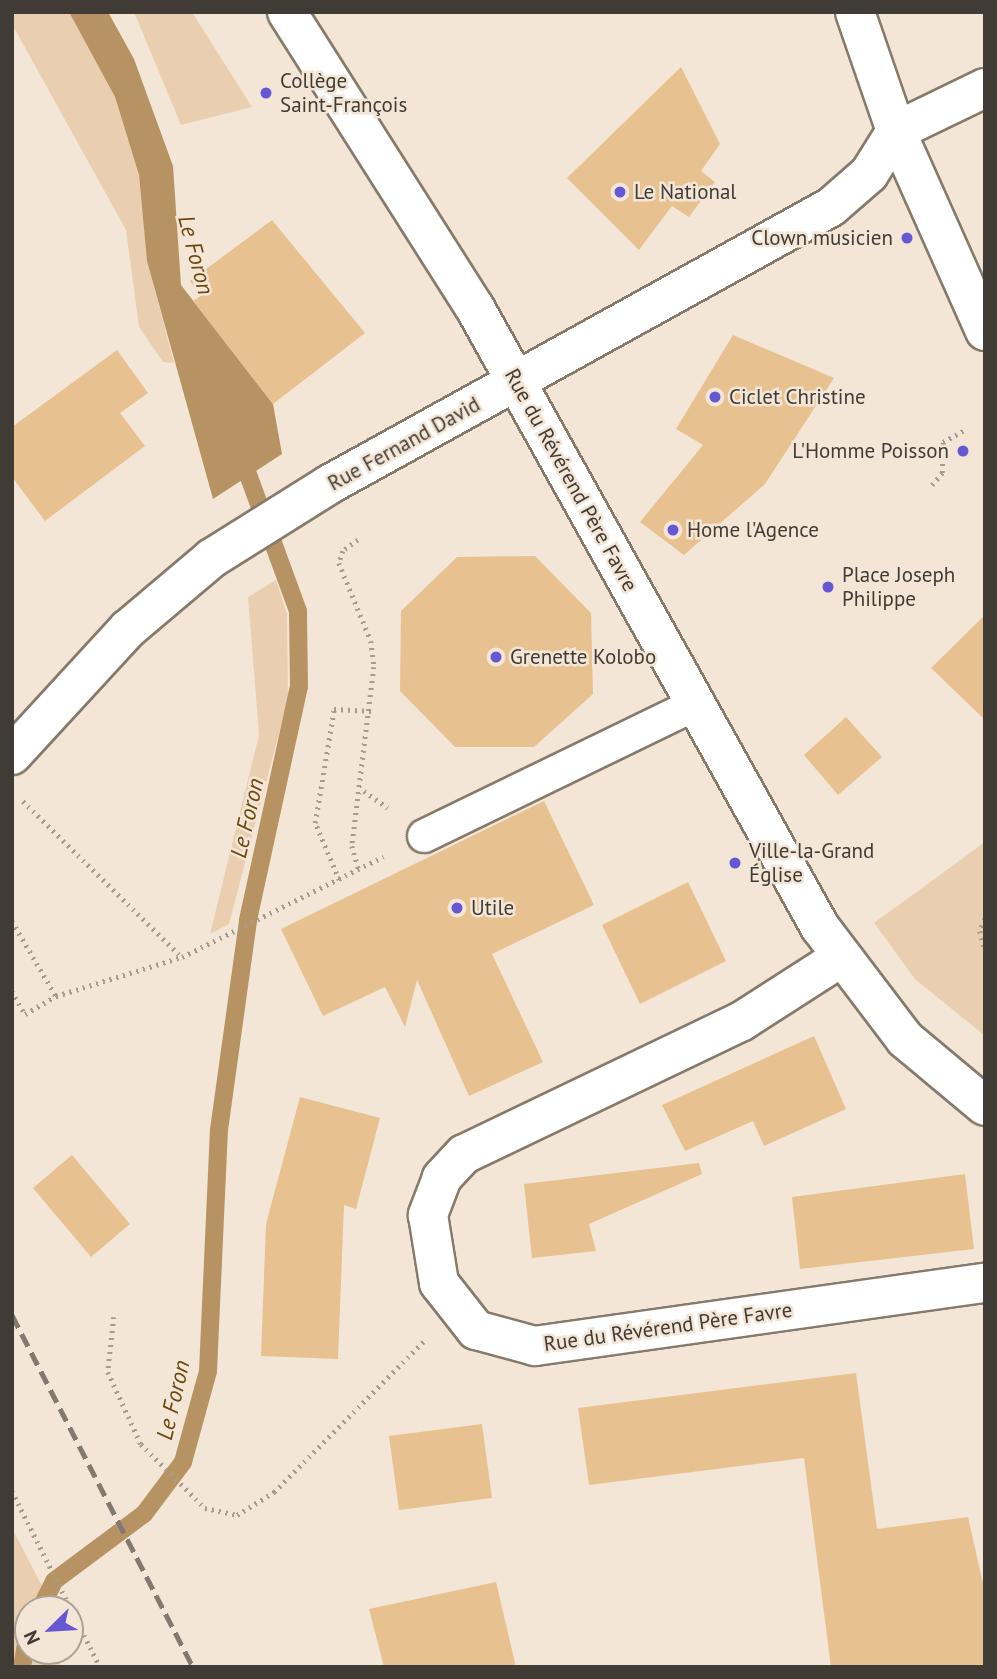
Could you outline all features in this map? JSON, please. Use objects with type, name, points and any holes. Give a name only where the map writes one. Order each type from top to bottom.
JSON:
[{"type":"street","name":"Rue du Révérend Père Favre","points":[[287,12],[516,381],[839,958],[905,1040],[985,1106]]},
{"type":"street","points":[[855,12],[896,131],[985,331]]},
{"type":"street","points":[[896,131],[985,88]]},
{"type":"street","name":"Rue Fernand David","points":[[12,755],[128,629],[231,546],[305,499],[831,207],[869,174],[896,131]]},
{"type":"street","name":"Rue du Révérend Père Favre","points":[[839,958],[742,1021],[464,1154],[433,1195],[427,1235],[435,1271],[454,1311],[496,1340],[535,1346],[985,1283]]},
{"type":"lane","points":[[424,836],[696,704]]},
{"type":"path","points":[[932,485],[942,473],[943,442],[965,430]]},
{"type":"path","points":[[358,540],[342,551],[339,563],[371,641],[372,711],[352,846],[359,870]]},
{"type":"path","points":[[339,880],[315,823],[334,709],[372,711]]},
{"type":"path","points":[[20,798],[44,828],[182,957]]},
{"type":"path","points":[[12,991],[25,1014],[56,996],[182,957],[286,908],[424,836]]},
{"type":"path","points":[[985,919],[980,932],[985,951]]},
{"type":"path","points":[[12,921],[56,996]]},
{"type":"path","points":[[114,1317],[108,1372],[154,1463],[205,1508],[237,1515],[274,1492],[454,1311]]},
{"type":"path","points":[[12,1491],[100,1667]]},
{"type":"shaded area","points":[[12,12],[69,12],[115,97],[139,175],[147,260],[174,363],[163,362],[139,327],[126,230],[12,24]]},
{"type":"shaded area","points":[[69,12],[108,12],[134,59],[173,166],[181,285],[273,404],[282,454],[213,499],[147,261],[139,175],[115,97]]},
{"type":"shaded area","points":[[134,12],[192,12],[252,107],[181,125]]},
{"type":"shaded area","points":[[276,580],[287,614],[288,699],[229,924],[210,934],[259,735],[248,597]]},
{"type":"shaded area","points":[[985,842],[985,1036],[915,979],[874,923]]},
{"type":"shaded area","points":[[13,1530],[47,1595],[14,1595],[14,1665],[60,1667],[12,1667]]},
{"type":"building","points":[[681,67],[720,144],[701,171],[715,182],[689,217],[672,206],[639,250],[567,178]]},
{"type":"building","points":[[272,220],[365,333],[273,404],[193,301],[201,296],[190,281]]},
{"type":"building","points":[[733,335],[834,378],[765,484],[684,555],[640,522],[703,445],[676,429]]},
{"type":"building","points":[[117,350],[148,393],[120,413],[145,446],[45,521],[12,477],[12,427]]},
{"type":"building","name":"Grenette Kolobo","points":[[535,556],[591,613],[593,694],[534,747],[455,747],[400,691],[401,611],[457,557]]},
{"type":"building","points":[[985,615],[985,720],[931,668]]},
{"type":"building","points":[[846,717],[882,757],[838,795],[804,755]]},
{"type":"building","name":"Utile","points":[[544,801],[594,905],[492,954],[543,1062],[469,1096],[417,980],[405,1027],[385,987],[323,1016],[281,929]]},
{"type":"building","points":[[688,882],[726,961],[640,1004],[602,925]]},
{"type":"building","points":[[814,1036],[846,1109],[764,1146],[753,1121],[685,1151],[662,1105]]},
{"type":"building","points":[[300,1097],[380,1118],[356,1209],[344,1205],[338,1359],[261,1356],[266,1224]]},
{"type":"building","points":[[72,1155],[130,1224],[91,1257],[33,1188]]},
{"type":"building","points":[[699,1163],[702,1174],[589,1224],[596,1251],[532,1258],[524,1184]]},
{"type":"building","points":[[965,1174],[974,1249],[800,1269],[792,1197]]},
{"type":"building","points":[[856,1373],[877,1529],[968,1517],[985,1592],[985,1667],[831,1667],[804,1458],[589,1485],[578,1408]]},
{"type":"building","points":[[482,1424],[492,1498],[399,1510],[389,1436]]},
{"type":"building","points":[[496,1582],[516,1667],[384,1667],[369,1609]]},
{"type":"waterway","name":"Le Foron","points":[[47,1595],[54,1581],[144,1514],[183,1462],[208,1371],[219,1130],[248,920],[299,686],[298,611],[241,455]]},
{"type":"railway","points":[[12,1315],[193,1667]]},
{"type":"place","name":"Collège Saint-François","points":[[266,93]]},
{"type":"place","name":"Le National","points":[[620,192]]},
{"type":"place","name":"Clown musicien","points":[[907,238]]},
{"type":"place","name":"Ciclet Christine","points":[[715,397]]},
{"type":"place","name":"L'Homme Poisson","points":[[963,451]]},
{"type":"place","name":"Home l'Agence","points":[[673,530]]},
{"type":"place","name":"Place Joseph Philippe","points":[[828,587]]},
{"type":"place","name":"Grenette Kolobo","points":[[496,657]]},
{"type":"place","name":"Ville-la-Grand Église","points":[[735,863]]},
{"type":"place","name":"Utile","points":[[457,908]]}]
